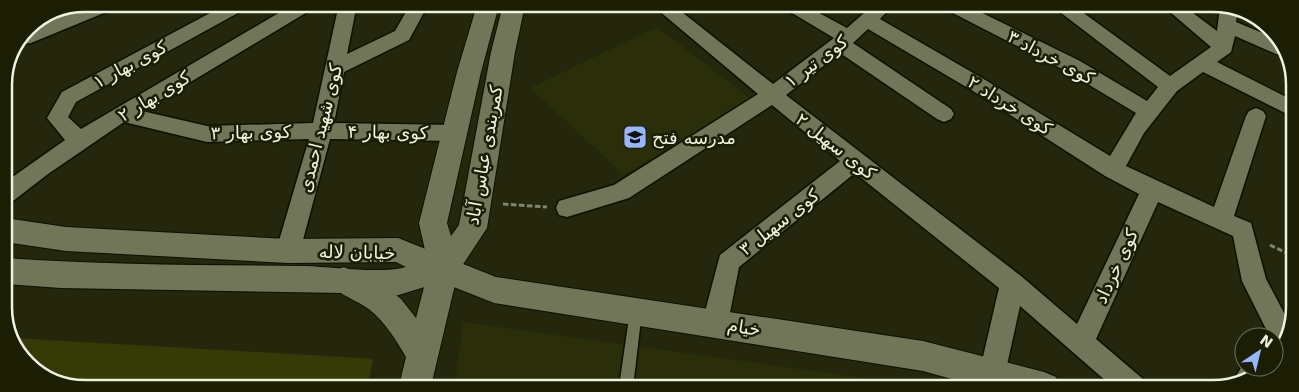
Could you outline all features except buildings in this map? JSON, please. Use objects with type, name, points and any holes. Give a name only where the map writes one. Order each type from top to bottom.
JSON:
[{"type":"street","points":[[36,33],[90,12]]},
{"type":"street","name":"کوی بهار ۱","points":[[79,141],[57,118],[69,97],[226,12]]},
{"type":"street","name":"کوی بهار ۲","points":[[13,188],[36,170],[122,114],[294,12]]},
{"type":"street","name":"کوی شهید احمدی","points":[[288,251],[322,131],[346,12]]},
{"type":"street","points":[[336,68],[402,35],[415,12]]},
{"type":"street","name":"کمربندی عباس آباد","points":[[444,268],[433,223],[454,133],[486,12]]},
{"type":"street","name":"کمربندی عباس آباد","points":[[444,268],[473,228],[488,134],[512,12]]},
{"type":"street","name":"کوی سهیل ۲","points":[[670,12],[1012,284],[1123,379]]},
{"type":"street","points":[[802,12],[844,40],[944,114]]},
{"type":"street","name":"کوی تیر ۱","points":[[567,208],[622,192],[772,95],[844,40],[876,12]]},
{"type":"street","name":"کوی خرداد ۳","points":[[965,12],[1073,66],[1148,111]]},
{"type":"street","points":[[1069,12],[1170,86]]},
{"type":"street","points":[[1180,12],[1224,47]]},
{"type":"street","points":[[1113,170],[1136,128],[1170,86],[1224,47],[1228,16],[1271,41]]},
{"type":"street","name":"کوی خرداد ۲","points":[[866,20],[980,86],[1113,170],[1221,222],[1243,230],[1254,281],[1281,332]]},
{"type":"street","points":[[1202,62],[1286,106]]},
{"type":"street","name":"کوی بهار ۳","points":[[122,114],[207,134],[322,131]]},
{"type":"street","points":[[1221,222],[1256,116]]},
{"type":"street","name":"کوی بهار ۴","points":[[322,131],[454,133]]},
{"type":"street","points":[[454,133],[488,134]]},
{"type":"street","name":"کوی سهیل ۳","points":[[715,323],[728,262],[855,161]]},
{"type":"street","name":"کوی خرداد","points":[[1081,343],[1152,190]]},
{"type":"street","name":"خیابان لاله","points":[[12,231],[66,239],[288,251],[398,250],[444,268]]},
{"type":"street","points":[[416,380],[444,268]]},
{"type":"street","name":"خیابان لاله","points":[[12,272],[61,275],[344,280],[392,284],[444,268]]},
{"type":"street","name":"خیام","points":[[444,268],[494,290],[636,310],[923,356],[1011,379]]},
{"type":"street","points":[[344,280],[371,292],[390,307],[408,331],[422,355]]},
{"type":"street","points":[[992,374],[1012,284]]},
{"type":"lane","points":[[627,380],[636,310]]},
{"type":"path","points":[[476,202],[567,208]]},
{"type":"shaded area","name":"مدرسه فتح","points":[[657,27],[751,99],[624,175],[530,88]]},
{"type":"shaded area","points":[[463,322],[873,379],[456,380]]},
{"type":"shaded area","points":[[20,338],[373,359],[369,380],[86,380],[67,377],[49,370],[34,358]]},
{"type":"place","name":"مدرسه فتح","points":[[635,137]]}]
